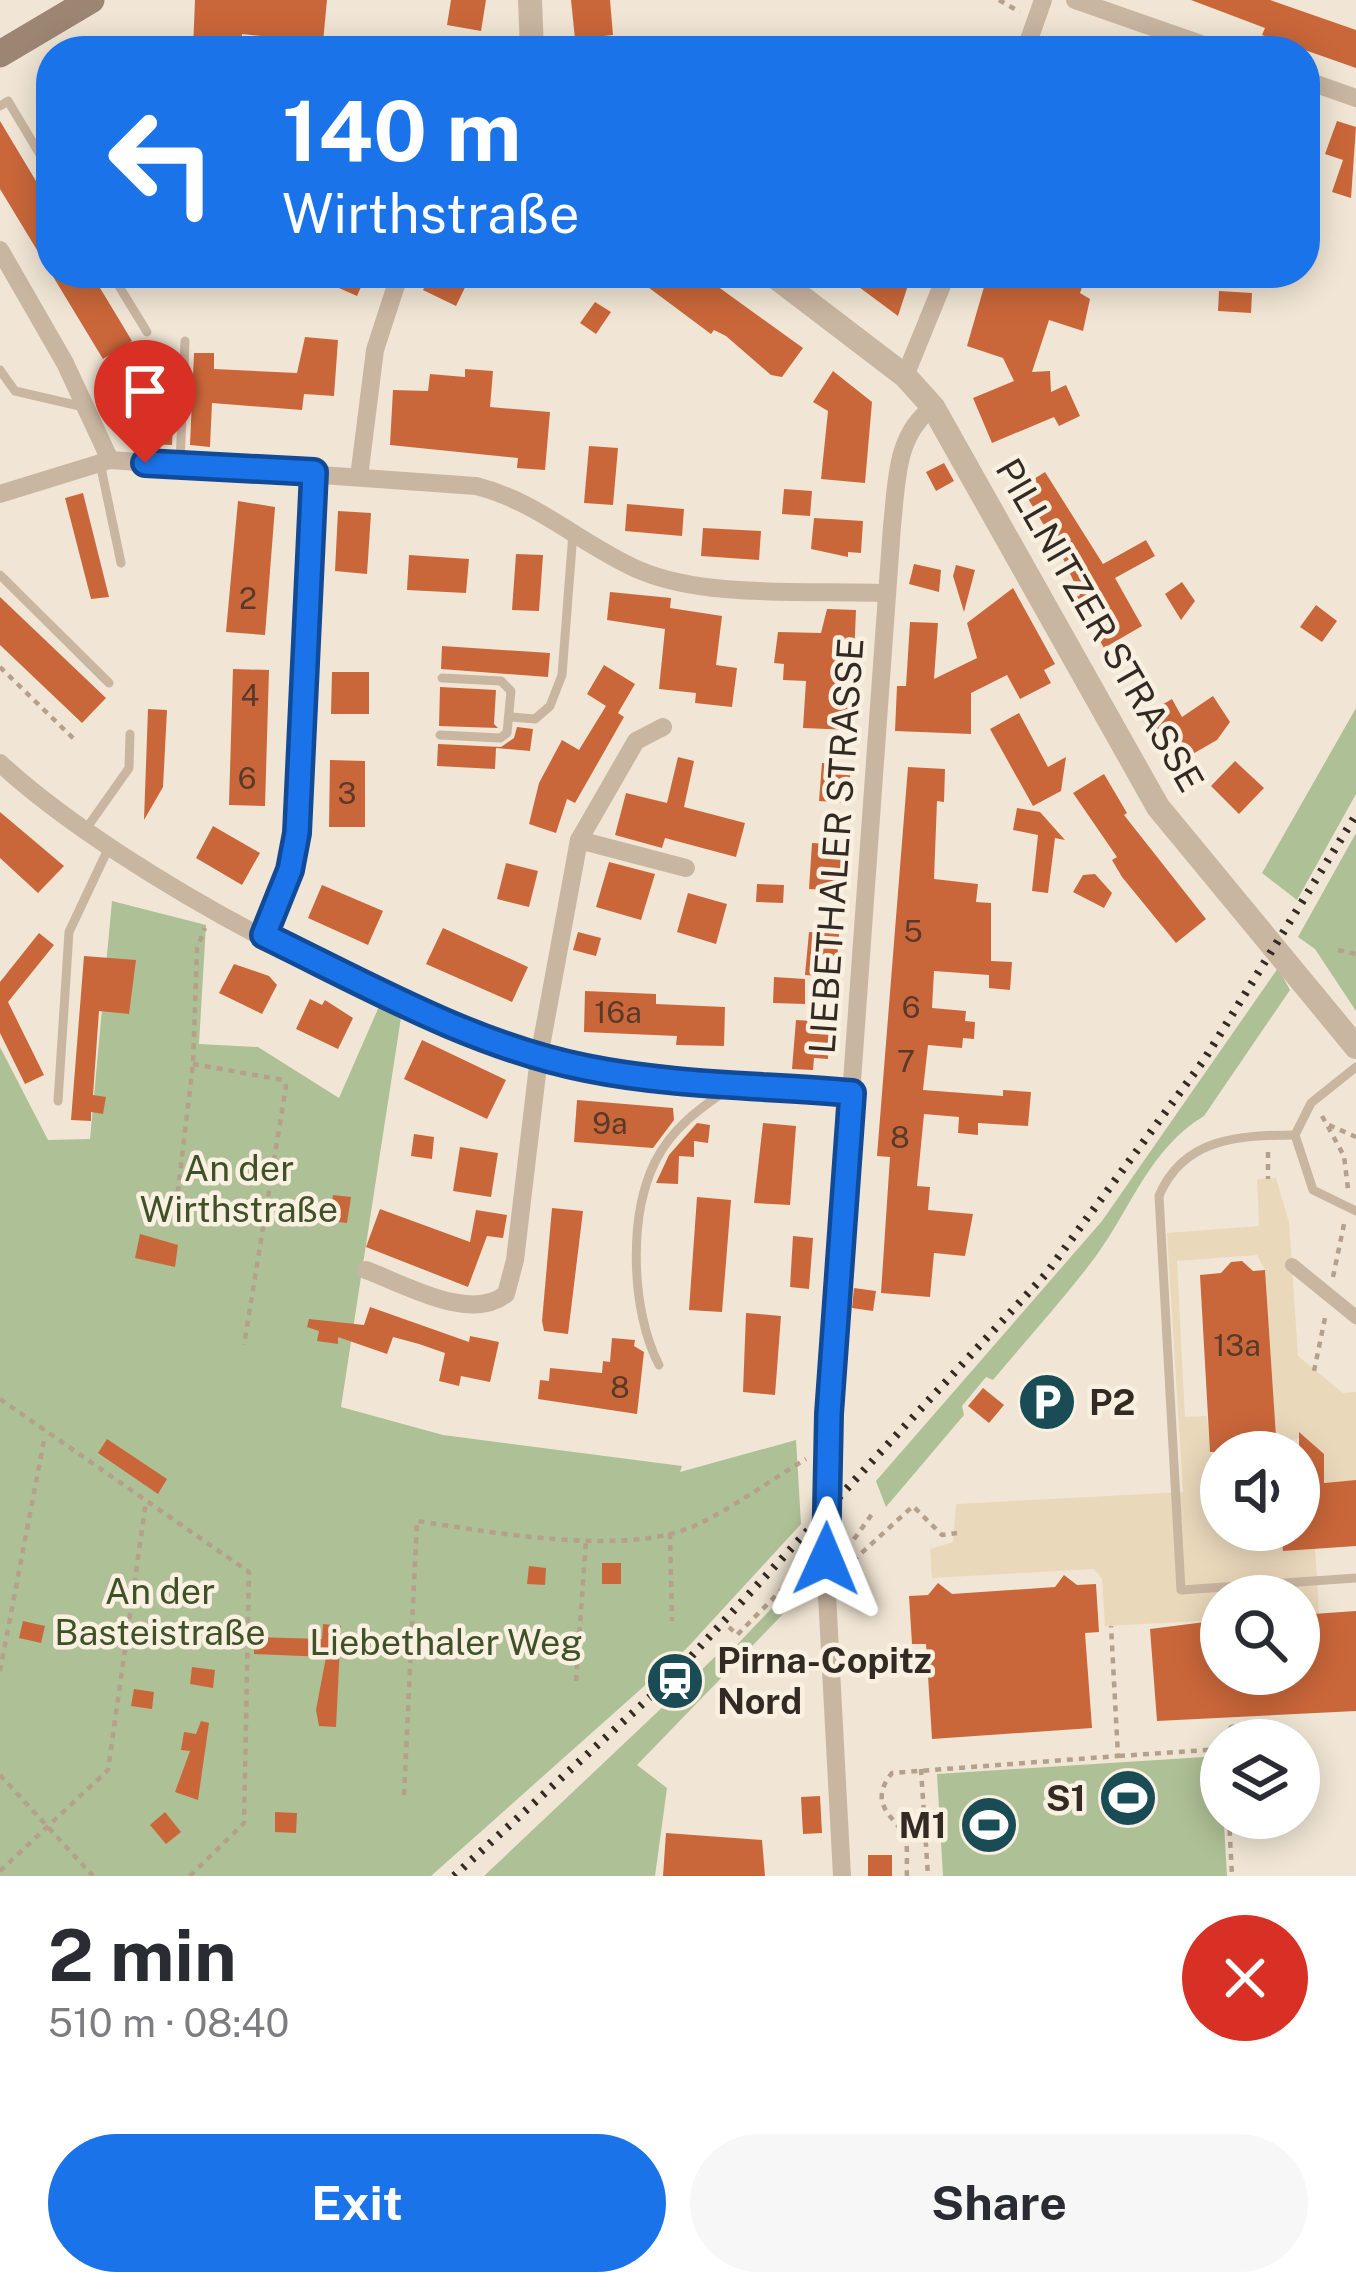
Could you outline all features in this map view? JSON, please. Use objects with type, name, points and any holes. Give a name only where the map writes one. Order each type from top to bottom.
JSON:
[{"type":"main road","points":[[0,54],[91,0]]},
{"type":"street","points":[[530,0],[531,36]]},
{"type":"street","points":[[1030,36],[1043,0]]},
{"type":"street","points":[[1075,0],[1178,36]]},
{"type":"street","points":[[1320,85],[1356,98]]},
{"type":"street","points":[[0,250],[86,407],[105,461]]},
{"type":"street","points":[[358,477],[375,350],[395,288]]},
{"type":"street","name":"PILLNITZER STRASSE","points":[[790,288],[905,376],[933,407],[1158,807],[1356,1047]]},
{"type":"street","points":[[905,376],[941,288]]},
{"type":"street","name":"LIEBETHALER STRASSE","points":[[842,1876],[826,1559],[827,1448],[873,838],[885,593],[899,460],[915,421],[933,407]]},
{"type":"street","points":[[0,494],[105,461],[314,472],[497,490],[610,556],[672,581],[885,593]]},
{"type":"street","points":[[264,935],[290,870],[297,833],[314,472]]},
{"type":"street","points":[[366,1270],[460,1303],[486,1306],[506,1294],[539,1057],[579,840],[636,741],[663,727]]},
{"type":"street","points":[[0,763],[109,846],[264,935],[370,987],[539,1057],[630,1076],[852,1093]]},
{"type":"street","points":[[579,840],[686,868]]},
{"type":"street","points":[[1292,1265],[1356,1317]]},
{"type":"lane","points":[[0,106],[8,101],[36,148]]},
{"type":"lane","points":[[120,288],[147,332]]},
{"type":"lane","points":[[180,465],[184,341]]},
{"type":"lane","points":[[0,370],[15,391],[86,407]]},
{"type":"lane","points":[[105,461],[121,563]]},
{"type":"lane","points":[[511,717],[536,719],[559,688],[572,533]]},
{"type":"lane","points":[[0,574],[109,683]]},
{"type":"lane","points":[[440,735],[500,738],[507,734],[512,691],[501,681],[442,678]]},
{"type":"lane","points":[[85,830],[129,768],[130,734]]},
{"type":"lane","points":[[58,1101],[69,932],[109,846]]},
{"type":"lane","points":[[1352,1210],[1313,1190],[1294,1135],[1311,1103],[1356,1067]]},
{"type":"lane","points":[[659,1365],[636,1294],[645,1196],[654,1163],[671,1136],[691,1114],[733,1086]]},
{"type":"lane","points":[[1294,1135],[1210,1143],[1184,1159],[1159,1196],[1181,1590],[1356,1578]]},
{"type":"path","points":[[0,667],[77,742]]},
{"type":"path","points":[[175,1216],[193,1064],[197,948],[215,907]]},
{"type":"path","points":[[1338,950],[1356,954]]},
{"type":"path","points":[[193,1064],[283,1080],[286,1085],[244,1345]]},
{"type":"path","points":[[1311,1103],[1329,1125],[1344,1156],[1352,1210],[1315,1371]]},
{"type":"path","points":[[1329,1125],[1356,1137]]},
{"type":"path","points":[[1268,1157],[1268,1178]]},
{"type":"path","points":[[0,1399],[45,1435],[243,1565],[252,1587],[244,1823],[190,1876]]},
{"type":"path","points":[[0,1671],[45,1435]]},
{"type":"path","points":[[404,1795],[417,1521],[586,1540],[670,1533],[692,1527],[827,1448]]},
{"type":"path","points":[[0,1870],[108,1770],[146,1502]]},
{"type":"path","points":[[848,1568],[913,1506],[942,1534],[957,1534]]},
{"type":"path","points":[[729,1627],[737,1635],[798,1569],[842,1555],[872,1514]]},
{"type":"path","points":[[670,1533],[672,1621]]},
{"type":"path","points":[[576,1681],[586,1540]]},
{"type":"path","points":[[0,1599],[14,1600]]},
{"type":"path","points":[[1111,1626],[1118,1756]]},
{"type":"path","points":[[907,1876],[905,1838],[885,1816],[884,1788],[892,1773],[1200,1750]]},
{"type":"path","points":[[921,1769],[928,1876]]},
{"type":"path","points":[[0,1774],[93,1876]]},
{"type":"path","points":[[1229,1839],[1232,1876]]},
{"type":"green space","points":[[1356,708],[1356,794],[1297,900],[1262,873]]},
{"type":"green space","points":[[1356,833],[1356,1011],[1315,949],[1298,937]]},
{"type":"green space","points":[[112,901],[206,925],[199,1044],[258,1047],[339,1098],[381,1002],[402,1011],[341,1407],[443,1435],[682,1466],[680,1472],[796,1440],[801,1524],[687,1648],[431,1876],[0,1876],[0,1047],[48,1140],[90,1139]]},
{"type":"green space","points":[[1278,968],[1290,990],[1204,1116],[1155,1162],[1084,1272],[993,1380],[986,1377],[962,1406],[964,1415],[886,1507],[876,1481],[1102,1221]]},
{"type":"green space","points":[[809,1569],[818,1569],[818,1578],[637,1765],[667,1788],[655,1876],[484,1876],[669,1701],[678,1709],[697,1690],[690,1681],[725,1647],[731,1651]]},
{"type":"green space","name":"S1","points":[[1200,1757],[1200,1839],[1225,1839],[1227,1876],[943,1876],[937,1774]]},
{"type":"shaded area","points":[[1276,1178],[1289,1222],[1298,1356],[1343,1393],[1356,1392],[1356,1480],[1321,1483],[1320,1431],[1275,1431],[1265,1270],[1257,1255],[1177,1261],[1185,1417],[1207,1416],[1208,1431],[1200,1431],[1200,1551],[1315,1551],[1317,1575],[1200,1575],[1200,1621],[1105,1626],[1102,1579],[1094,1569],[932,1578],[930,1549],[953,1542],[956,1504],[1183,1492],[1167,1233],[1259,1226],[1257,1179]]},
{"type":"building","points":[[195,0],[327,0],[324,36],[194,36]]},
{"type":"building","points":[[451,0],[486,0],[481,31],[447,25]]},
{"type":"building","points":[[571,0],[610,0],[613,35],[575,36]]},
{"type":"building","points":[[1191,0],[1270,0],[1356,30],[1356,68],[1320,55],[1320,36],[1265,36],[1265,28]]},
{"type":"building","points":[[0,121],[36,181],[36,248],[0,189]]},
{"type":"building","points":[[1337,121],[1356,127],[1351,198],[1332,192],[1343,160],[1325,154]]},
{"type":"building","points":[[60,288],[100,288],[132,341],[103,359]]},
{"type":"building","points":[[424,288],[465,288],[456,306]]},
{"type":"building","points":[[649,288],[720,288],[803,348],[782,377],[771,375],[726,336],[714,330],[711,334]]},
{"type":"building","points":[[860,288],[907,288],[898,316]]},
{"type":"building","points":[[984,288],[1082,288],[1080,293],[1090,299],[1083,331],[1049,320],[1032,372],[1050,371],[1051,392],[1066,385],[1080,416],[1059,426],[1054,417],[992,443],[973,398],[1014,381],[1003,358],[967,346]]},
{"type":"building","points":[[1219,291],[1252,293],[1251,313],[1218,311]]},
{"type":"building","points":[[595,302],[611,312],[596,334],[580,323]]},
{"type":"building","points":[[305,337],[338,340],[334,396],[304,394],[302,410],[212,403],[210,447],[190,445],[194,353],[214,353],[214,369],[297,373]]},
{"type":"building","points":[[152,351],[176,352],[172,445],[148,444]]},
{"type":"building","points":[[465,369],[493,371],[490,407],[550,412],[545,470],[517,468],[518,458],[390,445],[393,390],[428,391],[430,374],[465,377]]},
{"type":"building","points":[[833,371],[872,402],[865,483],[821,479],[828,411],[813,402]]},
{"type":"building","points":[[589,446],[618,448],[613,505],[584,503]]},
{"type":"building","points":[[944,463],[954,481],[936,491],[926,472]]},
{"type":"building","points":[[1045,472],[1103,564],[1146,540],[1155,556],[1115,578],[1142,626],[1104,648],[1075,598],[1080,595],[1060,552],[1021,487]]},
{"type":"building","points":[[784,489],[812,491],[810,516],[782,514]]},
{"type":"building","points":[[83,493],[109,597],[91,599],[65,498]]},
{"type":"building","points":[[238,501],[275,507],[265,635],[226,632]]},
{"type":"building","points":[[627,504],[684,509],[682,536],[625,531]]},
{"type":"building","points":[[338,511],[371,513],[367,574],[335,571]]},
{"type":"building","points":[[814,518],[863,521],[861,553],[848,552],[848,557],[811,549]]},
{"type":"building","points":[[703,528],[761,531],[759,560],[701,556]]},
{"type":"building","points":[[516,554],[543,555],[539,611],[512,610]]},
{"type":"building","points":[[409,555],[469,559],[466,593],[407,590]]},
{"type":"building","points":[[914,564],[941,570],[939,592],[909,584]]},
{"type":"building","points":[[956,565],[975,570],[964,612],[953,576]]},
{"type":"building","points":[[1182,582],[1195,601],[1181,620],[1165,594]]},
{"type":"building","points":[[1013,588],[1055,664],[1044,670],[1051,683],[1020,699],[1007,675],[971,693],[971,734],[895,731],[897,686],[906,686],[910,622],[938,623],[934,679],[977,658],[967,623]]},
{"type":"building","points":[[610,592],[671,598],[670,608],[722,616],[716,665],[737,668],[732,707],[695,703],[696,693],[659,689],[665,629],[607,620]]},
{"type":"building","points":[[0,597],[106,698],[82,723],[0,645]]},
{"type":"building","points":[[1316,605],[1337,621],[1322,642],[1300,627]]},
{"type":"building","points":[[827,609],[856,610],[851,730],[803,728],[806,681],[783,680],[784,664],[774,663],[778,632],[821,633]]},
{"type":"building","points":[[442,646],[550,653],[548,677],[441,669]]},
{"type":"building","points":[[604,665],[635,684],[618,713],[624,717],[575,803],[567,799],[556,833],[529,824],[539,783],[562,740],[579,750],[606,706],[587,694]]},
{"type":"building","points":[[233,669],[269,670],[265,806],[229,805]]},
{"type":"building","points":[[332,672],[369,672],[369,714],[331,714]]},
{"type":"building","points":[[440,687],[496,690],[494,724],[498,728],[439,726]]},
{"type":"building","points":[[1213,696],[1230,722],[1217,740],[1170,767],[1141,717],[1172,699],[1182,717]]},
{"type":"building","points":[[148,709],[167,710],[163,787],[144,820]]},
{"type":"building","points":[[1019,713],[1048,767],[1066,757],[1061,791],[1033,806],[990,729]]},
{"type":"building","points":[[517,727],[533,729],[530,751],[496,748],[495,769],[437,766],[438,744],[501,747],[514,738]]},
{"type":"building","points":[[678,757],[694,761],[684,807],[745,823],[736,857],[665,838],[662,848],[615,835],[626,793],[667,803]]},
{"type":"building","points":[[330,760],[365,761],[365,827],[329,827]]},
{"type":"building","points":[[1235,761],[1264,788],[1239,814],[1211,786]]},
{"type":"building","points":[[822,763],[851,765],[848,803],[819,801]]},
{"type":"building","points":[[908,767],[945,769],[944,802],[937,801],[934,879],[978,884],[976,902],[991,903],[991,961],[1012,962],[1010,990],[989,988],[989,975],[934,971],[932,1008],[966,1011],[965,1021],[975,1022],[974,1039],[963,1038],[962,1048],[928,1045],[923,1090],[1003,1096],[1003,1090],[1031,1092],[1028,1126],[978,1123],[978,1135],[958,1133],[959,1117],[924,1114],[917,1186],[930,1187],[928,1210],[973,1214],[965,1256],[934,1253],[930,1297],[881,1293],[890,1157],[877,1156]]},
{"type":"building","points":[[1104,774],[1124,815],[1206,919],[1176,943],[1122,877],[1112,860],[1117,857],[1073,793]]},
{"type":"building","points":[[1017,808],[1040,812],[1065,840],[1055,838],[1048,893],[1032,891],[1038,835],[1013,830]]},
{"type":"building","points":[[0,812],[64,866],[38,893],[0,858]]},
{"type":"building","points":[[213,826],[260,853],[242,885],[196,858]]},
{"type":"building","points":[[812,843],[845,845],[842,891],[809,889]]},
{"type":"building","points":[[609,862],[655,874],[641,920],[596,907]]},
{"type":"building","points":[[506,863],[538,871],[529,907],[497,899]]},
{"type":"building","points":[[1095,874],[1112,893],[1104,908],[1073,892],[1083,875]]},
{"type":"building","points":[[757,884],[784,885],[783,903],[756,902]]},
{"type":"building","points":[[322,885],[383,911],[368,945],[308,918]]},
{"type":"building","points":[[688,893],[727,904],[716,944],[677,932]]},
{"type":"building","points":[[443,928],[528,967],[512,1002],[426,964]]},
{"type":"building","points":[[578,932],[601,938],[596,956],[573,950]]},
{"type":"building","points":[[809,932],[839,934],[836,977],[805,975]]},
{"type":"building","points":[[39,933],[54,945],[8,1002],[44,1075],[25,1084],[0,1033],[0,982]]},
{"type":"building","points":[[84,956],[136,960],[129,1014],[99,1011],[93,1095],[106,1097],[103,1114],[91,1112],[91,1121],[71,1120]]},
{"type":"building","points":[[234,964],[269,976],[277,985],[262,1014],[219,993]]},
{"type":"building","points":[[774,977],[805,979],[805,1004],[773,1003]]},
{"type":"building","points":[[585,991],[656,994],[656,1004],[725,1007],[724,1046],[676,1045],[677,1036],[584,1032]]},
{"type":"building","points":[[310,999],[322,1005],[325,1000],[353,1018],[338,1049],[296,1029]]},
{"type":"building","points":[[796,1020],[830,1022],[828,1059],[814,1058],[813,1070],[792,1069]]},
{"type":"building","points":[[422,1040],[506,1080],[487,1119],[404,1079]]},
{"type":"building","points":[[577,1100],[673,1108],[674,1120],[653,1148],[574,1142]]},
{"type":"building","points":[[697,1123],[710,1125],[708,1143],[694,1141],[694,1157],[679,1156],[678,1184],[656,1183],[669,1155]]},
{"type":"building","points":[[763,1123],[796,1126],[790,1205],[754,1203]]},
{"type":"building","points":[[414,1134],[434,1137],[432,1159],[411,1156]]},
{"type":"building","points":[[460,1147],[498,1153],[491,1197],[453,1191]]},
{"type":"building","points":[[333,1195],[351,1197],[347,1223],[330,1221]]},
{"type":"building","points":[[697,1197],[731,1200],[722,1312],[689,1310]]},
{"type":"building","points":[[552,1208],[583,1211],[568,1334],[544,1331],[542,1321]]},
{"type":"building","points":[[380,1209],[470,1242],[476,1210],[507,1215],[503,1238],[487,1236],[468,1287],[366,1247]]},
{"type":"building","points":[[140,1234],[178,1245],[175,1267],[135,1258]]},
{"type":"building","points":[[793,1236],[813,1238],[809,1289],[790,1287]]},
{"type":"building","points":[[1242,1261],[1253,1271],[1265,1270],[1276,1431],[1209,1431],[1200,1275],[1221,1273],[1231,1262]]},
{"type":"building","points":[[854,1288],[876,1291],[873,1311],[852,1308]]},
{"type":"building","points":[[370,1307],[469,1342],[470,1336],[499,1342],[490,1382],[461,1376],[459,1386],[439,1381],[445,1353],[419,1344],[393,1337],[387,1354],[338,1337],[338,1344],[317,1341],[319,1331],[307,1327],[309,1319],[364,1325]]},
{"type":"building","points":[[746,1313],[781,1316],[775,1395],[743,1392]]},
{"type":"building","points":[[612,1338],[635,1340],[634,1346],[644,1352],[637,1414],[538,1399],[540,1380],[549,1381],[550,1368],[602,1373],[603,1361],[610,1362]]},
{"type":"building","points":[[983,1388],[1004,1405],[989,1423],[968,1406]]},
{"type":"building","points":[[107,1439],[167,1479],[158,1494],[98,1453]]},
{"type":"building","points":[[1320,1450],[1324,1483],[1356,1480],[1356,1546],[1320,1548]]},
{"type":"building","points":[[602,1563],[621,1563],[621,1584],[602,1584]]},
{"type":"building","points":[[529,1566],[546,1568],[545,1585],[527,1584]]},
{"type":"building","points":[[1064,1575],[1077,1585],[1096,1584],[1099,1632],[1085,1633],[1092,1728],[932,1739],[926,1644],[912,1644],[909,1596],[928,1595],[938,1583],[952,1594],[1055,1587]]},
{"type":"building","points":[[1356,1611],[1356,1711],[1157,1721],[1150,1629],[1200,1623],[1200,1695],[1320,1695],[1320,1614]]},
{"type":"building","points":[[23,1621],[45,1626],[41,1643],[19,1638]]},
{"type":"building","points":[[323,1624],[341,1626],[336,1727],[319,1726],[316,1710],[326,1657],[254,1654],[254,1637],[322,1639]]},
{"type":"building","points":[[192,1667],[215,1670],[213,1688],[190,1684]]},
{"type":"building","points":[[134,1689],[154,1692],[152,1709],[131,1706]]},
{"type":"building","points":[[201,1721],[209,1723],[198,1800],[175,1792],[190,1751],[181,1750],[184,1732],[196,1734]]},
{"type":"building","points":[[820,1796],[822,1833],[803,1834],[801,1797]]},
{"type":"building","points":[[165,1812],[181,1832],[166,1844],[150,1825]]},
{"type":"building","points":[[275,1812],[297,1813],[296,1833],[275,1832]]},
{"type":"building","points":[[666,1833],[762,1840],[765,1876],[663,1876]]},
{"type":"building","points":[[868,1855],[892,1855],[892,1876],[868,1876]]},
{"type":"railway","points":[[454,1876],[672,1677],[1045,1275],[1204,1060],[1356,815]]},
{"type":"place","name":"P2","points":[[1047,1402]]},
{"type":"place","name":"Pirna-Copitz Nord","points":[[675,1681]]},
{"type":"place","name":"S1","points":[[1128,1798]]},
{"type":"place","name":"M1","points":[[989,1825]]},
{"type":"route","points":[[145,463],[314,472],[297,833],[290,870],[264,935],[370,987],[539,1057],[630,1076],[852,1093],[829,1414],[826,1559]]},
{"type":"park label","name":"An der Wirthstraße","points":[[239,1188]]},
{"type":"park label","name":"An der Basteistraße","points":[[160,1612]]},
{"type":"park label","name":"Liebethaler Weg","points":[[446,1642]]}]
